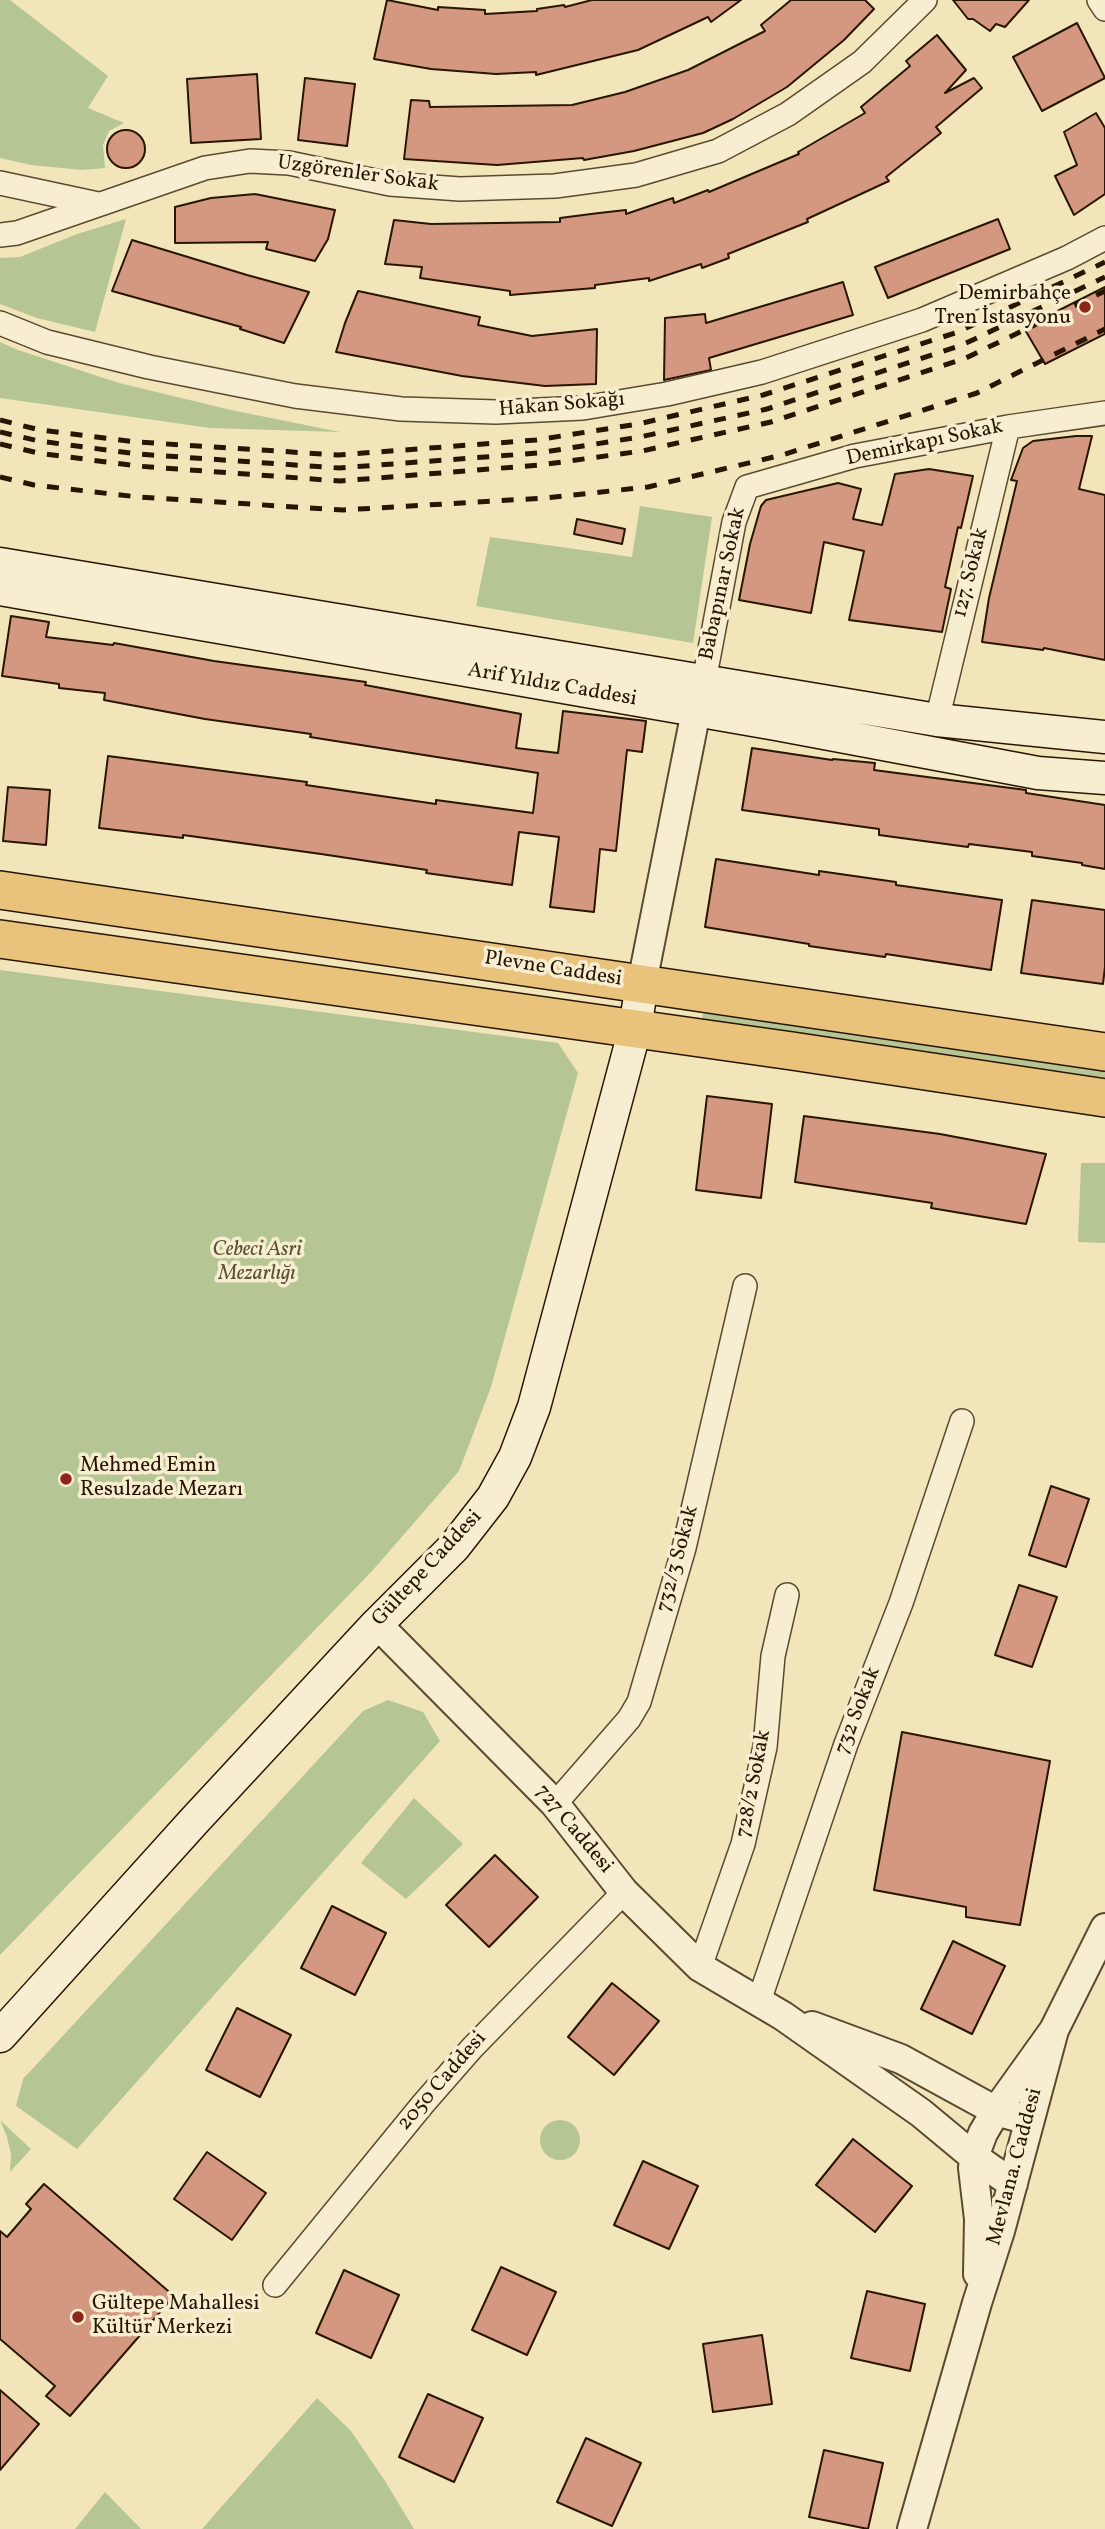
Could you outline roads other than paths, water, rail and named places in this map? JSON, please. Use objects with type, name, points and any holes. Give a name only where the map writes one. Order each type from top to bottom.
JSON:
[{"type":"main road","name":"Arif Yıldız Caddesi","points":[[0,564],[700,696],[1038,773],[1105,778]]},
{"type":"main road","name":"Arif Yıldız Caddesi","points":[[0,589],[700,696],[1105,737]]},
{"type":"main road","name":"Plevne Caddesi","points":[[0,890],[1105,1052]]},
{"type":"main road","points":[[0,939],[1105,1098]]},
{"type":"main road","name":"Gültepe Caddesi","points":[[0,2036],[377,1624],[454,1547],[476,1521],[515,1457],[534,1407],[635,1029],[642,983]]},
{"type":"street","name":"Uzgörenler Sokak","points":[[0,235],[17,233],[205,168],[250,161],[289,163],[390,184],[460,189],[555,186],[636,175],[718,151],[788,114],[862,62],[925,0]]},
{"type":"street","points":[[1099,0],[1105,9]]},
{"type":"street","points":[[0,183],[102,205]]},
{"type":"street","name":"Hakan Sokağı","points":[[0,323],[60,345],[149,367],[295,396],[401,409],[496,412],[583,408],[667,394],[762,372],[922,320],[1067,258],[1105,238]]},
{"type":"street","name":"Demirkapı Sokak","points":[[747,488],[855,456],[1008,427],[1105,413]]},
{"type":"street","name":"127. Sokak","points":[[937,720],[1008,427]]},
{"type":"street","name":"Babapınar Sokak","points":[[700,696],[734,522],[747,488]]},
{"type":"street","points":[[642,983],[700,696]]},
{"type":"street","name":"732/3 Sokak","points":[[555,1804],[629,1719],[639,1702],[684,1548],[745,1286]]},
{"type":"street","name":"732 Sokak","points":[[759,2001],[846,1744],[901,1603],[962,1421]]},
{"type":"street","name":"728/2 Sokak","points":[[700,1967],[743,1844],[765,1746],[774,1656],[787,1595]]},
{"type":"street","name":"727 Caddesi","points":[[377,1624],[555,1804],[624,1892],[700,1967],[783,2016],[921,2113],[974,2157],[1013,2184]]},
{"type":"street","name":"2050 Caddesi","points":[[275,2284],[472,2048],[624,1892]]},
{"type":"street","name":"Mevlana. Caddesi","points":[[977,2303],[979,2219],[974,2157],[983,2133],[996,2111],[1054,2030],[1105,1928]]},
{"type":"street","name":"727 Caddesi","points":[[783,2016],[901,2059],[996,2111],[1028,2120]]},
{"type":"street","name":"Mevlana. Caddesi","points":[[912,2529],[1013,2184],[1054,2030]]},
{"type":"railway","points":[[0,420],[40,430],[137,442],[338,455],[536,440],[638,424],[763,395],[958,332],[1105,262]]},
{"type":"railway","points":[[0,432],[39,441],[137,454],[339,468],[538,453],[640,437],[767,409],[962,345],[1105,277]]},
{"type":"railway","points":[[0,444],[38,453],[137,466],[340,481],[540,465],[642,451],[771,422],[966,358],[1105,291]]},
{"type":"railway","points":[[0,477],[34,485],[138,497],[343,510],[545,498],[648,487],[782,455],[977,393],[1105,329]]},
{"type":"place","name":"Demirbahçe Tren İstasyonu","points":[[1085,307]]},
{"type":"place","name":"Mehmed Emin Resulzade Mezarı","points":[[66,1479]]},
{"type":"place","name":"Gültepe Mahallesi Kültür Merkezi","points":[[78,2317]]},
{"type":"park label","name":"Cebeci Asri Mezarlığı","points":[[257,1263]]}]
